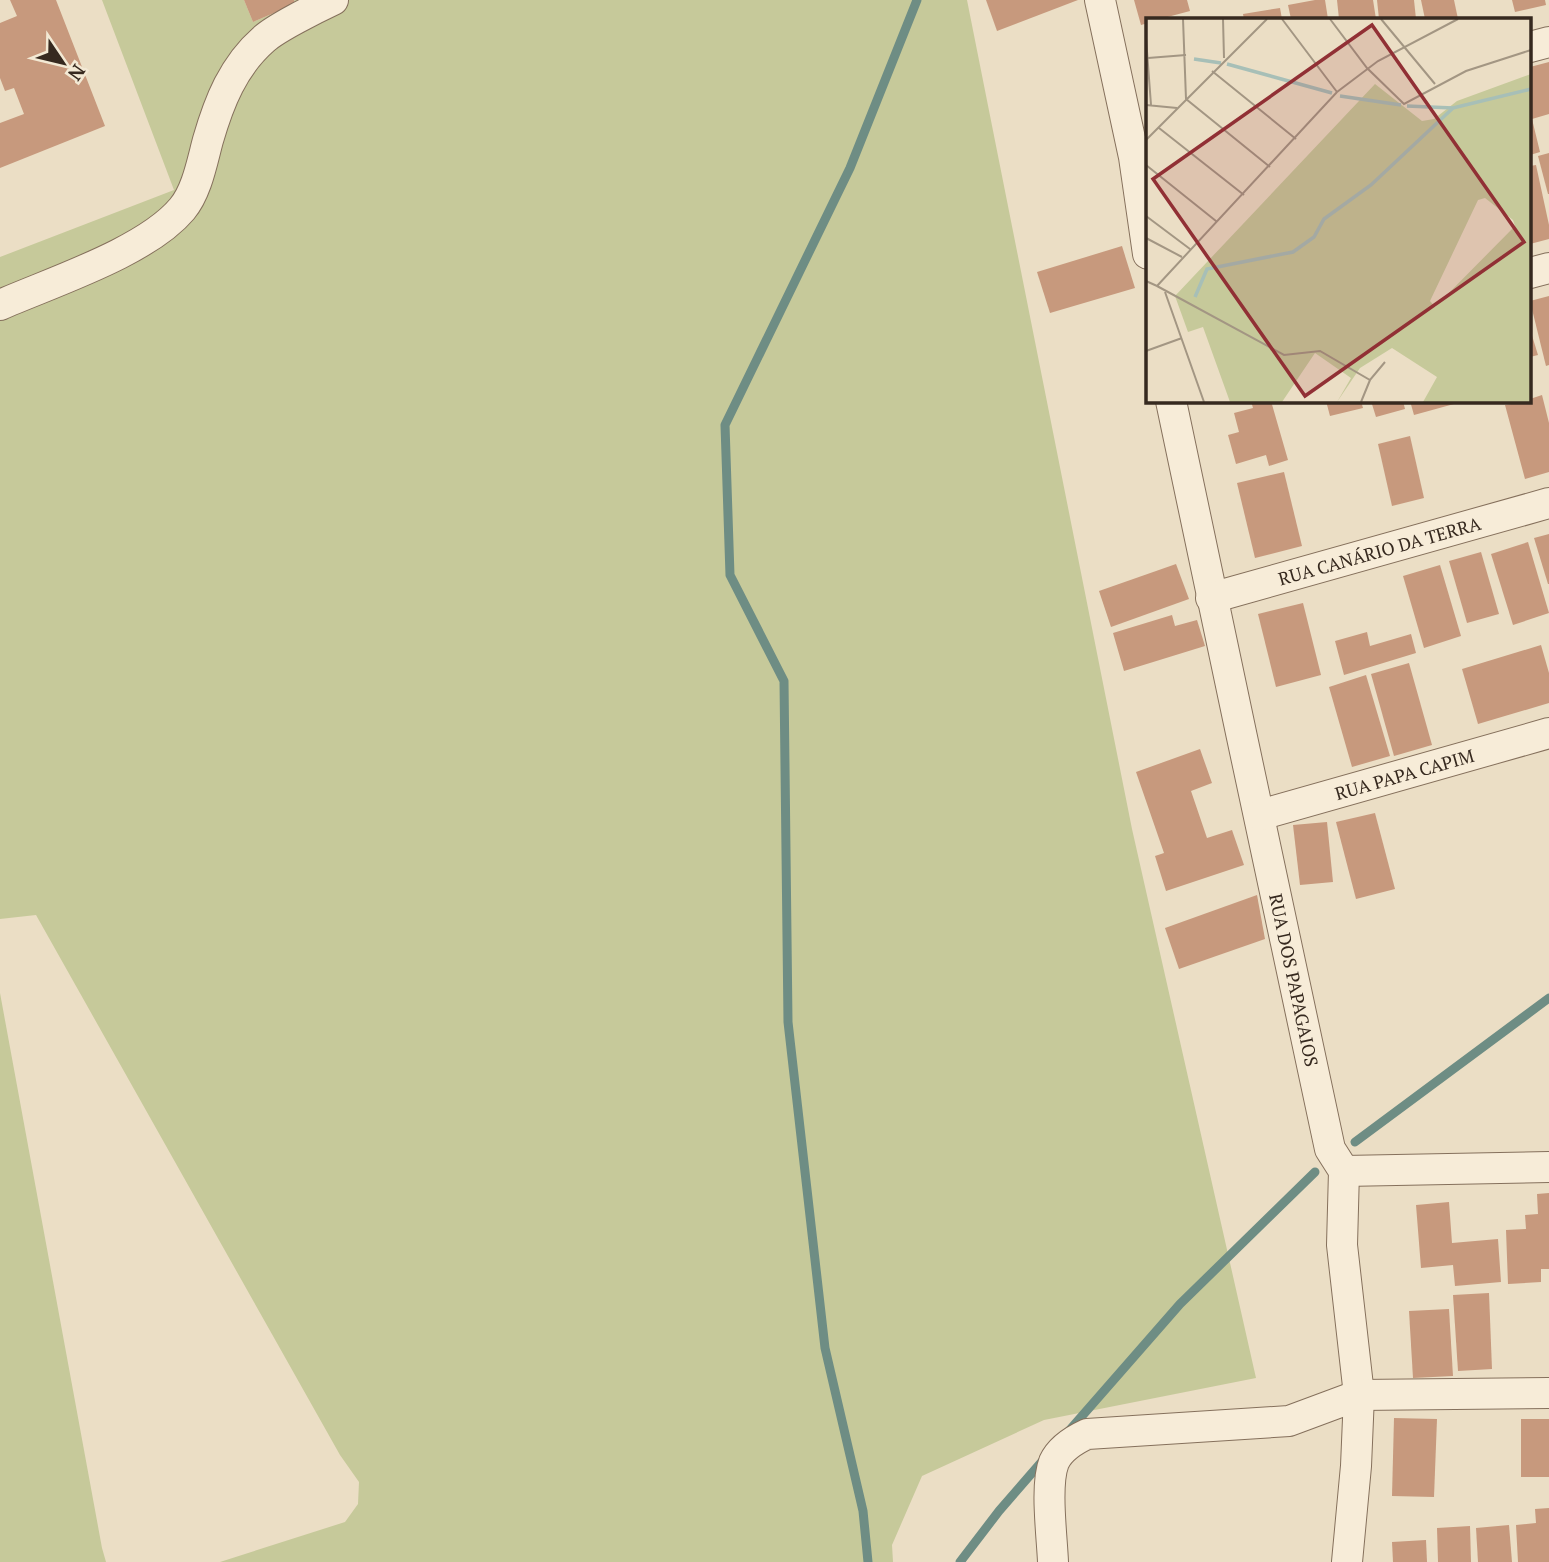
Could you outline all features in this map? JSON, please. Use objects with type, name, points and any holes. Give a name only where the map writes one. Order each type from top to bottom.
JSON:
[{"type":"street","points":[[0,305],[128,250],[165,226],[184,207],[197,178],[217,109],[231,79],[264,38],[333,0]]},
{"type":"street","points":[[1100,0],[1141,155],[1146,226]]},
{"type":"street","points":[[1532,46],[1549,42]]},
{"type":"street","points":[[1532,272],[1549,268]]},
{"type":"street","name":"RUA DOS PAPAGAIOS","points":[[1171,402],[1330,1149],[1344,1171],[1342,1245],[1359,1395],[1347,1562]]},
{"type":"street","name":"RUA CANÁRIO DA TERRA","points":[[1211,597],[1549,503]]},
{"type":"street","name":"RUA PAPA CAPIM","points":[[1260,815],[1549,733]]},
{"type":"street","points":[[1344,1171],[1549,1167]]},
{"type":"street","points":[[1053,1562],[1050,1476],[1055,1460],[1076,1439],[1087,1434],[1289,1422],[1359,1395],[1549,1393]]},
{"type":"green space","points":[[102,0],[244,0],[253,22],[295,4],[294,0],[967,0],[1132,829],[1256,1378],[1044,1420],[922,1476],[892,1545],[893,1562],[220,1562],[345,1522],[358,1504],[359,1482],[340,1455],[36,915],[0,919],[0,257],[174,190]]},
{"type":"green space","points":[[0,993],[102,1548],[106,1562],[0,1562]]},
{"type":"building","points":[[10,0],[56,0],[105,126],[0,168],[0,123],[24,114],[14,88],[5,91],[0,78],[0,23],[17,16]]},
{"type":"building","points":[[244,0],[294,0],[295,4],[253,22]]},
{"type":"building","points":[[986,0],[1078,0],[997,31]]},
{"type":"building","points":[[1134,0],[1187,0],[1190,11],[1164,18],[1146,18],[1146,24],[1141,25]]},
{"type":"building","points":[[1325,0],[1328,18],[1291,18],[1288,5]]},
{"type":"building","points":[[1337,0],[1373,0],[1376,18],[1339,18]]},
{"type":"building","points":[[1377,0],[1414,0],[1416,18],[1379,18]]},
{"type":"building","points":[[1421,0],[1454,0],[1458,18],[1425,18]]},
{"type":"building","points":[[1512,0],[1545,0],[1546,5],[1515,12]]},
{"type":"building","points":[[1280,8],[1282,18],[1244,18],[1243,14]]},
{"type":"building","points":[[1549,62],[1549,114],[1532,119],[1532,66]]},
{"type":"building","points":[[1532,119],[1540,152],[1532,154]]},
{"type":"building","points":[[1549,153],[1549,194],[1548,194],[1538,156]]},
{"type":"building","points":[[1536,165],[1549,225],[1549,239],[1532,243],[1532,166]]},
{"type":"building","points":[[1122,246],[1135,288],[1050,313],[1037,272]]},
{"type":"building","points":[[1549,296],[1549,365],[1546,366],[1532,309],[1532,300]]},
{"type":"building","points":[[1532,336],[1538,355],[1532,356]]},
{"type":"building","points":[[1542,395],[1549,423],[1549,472],[1525,479],[1505,405],[1532,402],[1532,398]]},
{"type":"building","points":[[1251,402],[1271,402],[1288,460],[1269,466],[1266,455],[1236,464],[1228,435],[1239,432],[1234,413],[1253,408]]},
{"type":"building","points":[[1326,402],[1361,402],[1363,408],[1330,416]]},
{"type":"building","points":[[1371,402],[1403,402],[1405,409],[1376,417]]},
{"type":"building","points":[[1410,402],[1454,404],[1414,415]]},
{"type":"building","points":[[1410,436],[1424,498],[1392,506],[1378,444]]},
{"type":"building","points":[[1284,472],[1302,546],[1255,558],[1237,483]]},
{"type":"building","points":[[1549,534],[1549,584],[1548,584],[1534,538]]},
{"type":"building","points":[[1528,542],[1549,613],[1513,625],[1491,554]]},
{"type":"building","points":[[1481,552],[1499,614],[1467,623],[1449,561]]},
{"type":"building","points":[[1176,564],[1189,599],[1111,627],[1099,591]]},
{"type":"building","points":[[1440,565],[1461,636],[1424,648],[1403,576]]},
{"type":"building","points":[[1303,603],[1321,675],[1276,687],[1258,614]]},
{"type":"building","points":[[1172,615],[1175,626],[1197,620],[1205,646],[1124,671],[1113,633]]},
{"type":"building","points":[[1367,632],[1370,646],[1411,634],[1416,653],[1344,675],[1335,641]]},
{"type":"building","points":[[1541,645],[1549,673],[1549,703],[1478,724],[1462,669]]},
{"type":"building","points":[[1409,663],[1432,745],[1394,756],[1371,674]]},
{"type":"building","points":[[1366,675],[1390,756],[1352,767],[1329,687]]},
{"type":"building","points":[[1200,749],[1212,783],[1191,791],[1207,838],[1232,830],[1244,865],[1166,891],[1155,856],[1164,853],[1136,772]]},
{"type":"building","points":[[1375,813],[1395,889],[1356,899],[1336,822]]},
{"type":"building","points":[[1327,822],[1333,882],[1300,885],[1293,825]]},
{"type":"building","points":[[1257,895],[1265,939],[1179,969],[1165,928]]},
{"type":"building","points":[[1549,1193],[1549,1269],[1541,1269],[1541,1282],[1508,1284],[1506,1230],[1526,1229],[1525,1215],[1538,1214],[1537,1194]]},
{"type":"building","points":[[1449,1202],[1452,1243],[1498,1239],[1501,1282],[1455,1286],[1453,1265],[1421,1268],[1416,1205]]},
{"type":"building","points":[[1489,1293],[1492,1369],[1458,1371],[1453,1295]]},
{"type":"building","points":[[1449,1309],[1453,1376],[1413,1378],[1409,1311]]},
{"type":"building","points":[[1394,1418],[1437,1419],[1434,1497],[1392,1496]]},
{"type":"building","points":[[1521,1419],[1549,1419],[1549,1477],[1521,1477]]},
{"type":"building","points":[[1549,1508],[1549,1562],[1518,1562],[1516,1525],[1536,1523],[1535,1509]]},
{"type":"building","points":[[1509,1525],[1512,1562],[1478,1562],[1476,1528]]},
{"type":"building","points":[[1470,1526],[1471,1562],[1438,1562],[1437,1528]]},
{"type":"building","points":[[1426,1540],[1427,1562],[1393,1562],[1392,1542]]},
{"type":"waterway","points":[[868,1562],[863,1511],[825,1348],[788,1022],[784,681],[730,575],[725,425],[850,168],[917,0]]},
{"type":"waterway","points":[[1355,1142],[1549,998]]},
{"type":"waterway","points":[[1068,1432],[1180,1304],[1315,1172]]},
{"type":"waterway","points":[[960,1562],[1045,1458]]}]
